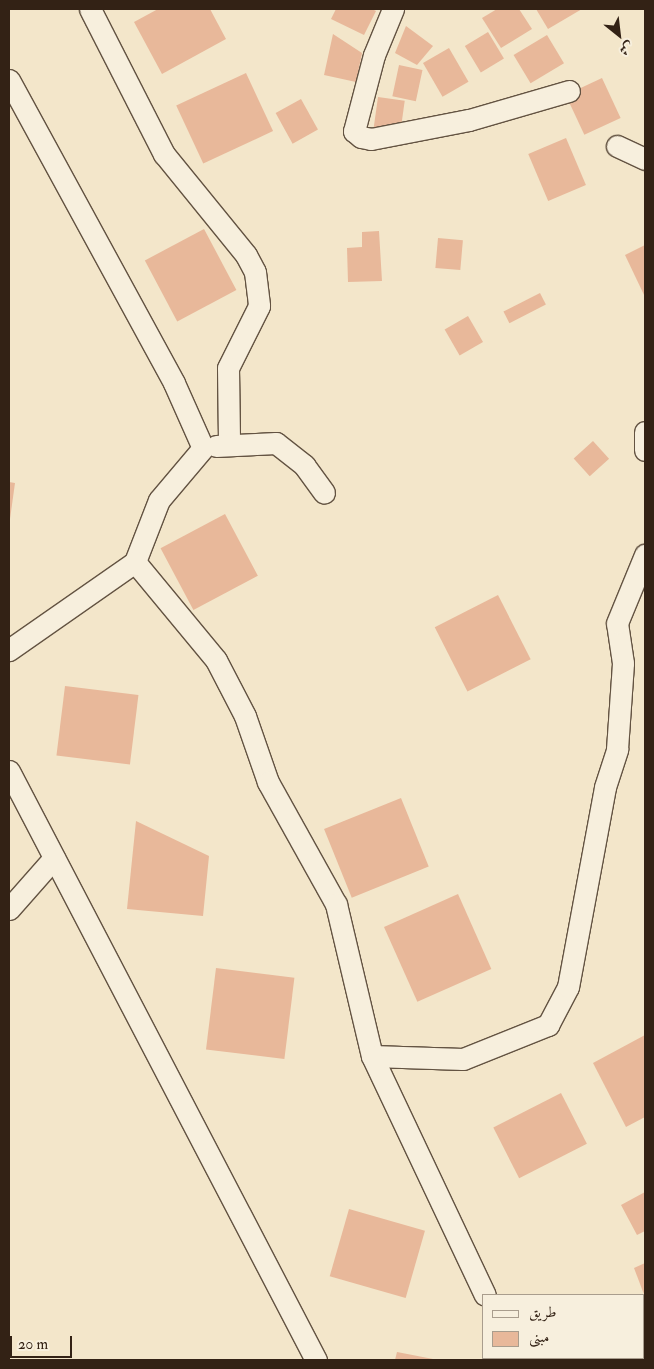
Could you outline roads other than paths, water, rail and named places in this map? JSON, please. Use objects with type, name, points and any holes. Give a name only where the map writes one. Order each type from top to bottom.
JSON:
[{"type":"street","points":[[90,9],[164,154],[246,255],[255,272],[259,306],[228,368],[229,444]]},
{"type":"street","points":[[393,9],[374,54],[354,131],[361,137],[371,139],[469,120],[570,90]]},
{"type":"street","points":[[9,80],[174,383],[203,448]]},
{"type":"street","points":[[617,146],[645,159]]},
{"type":"street","points":[[645,432],[645,450]]},
{"type":"street","points":[[9,650],[135,562],[159,500],[203,448],[229,444],[276,443],[304,465],[324,493]]},
{"type":"street","points":[[372,1056],[463,1059],[548,1025],[568,987],[605,787],[617,749],[623,672],[617,623],[645,556]]},
{"type":"street","points":[[135,562],[216,660],[245,716],[268,782],[336,904],[372,1056],[485,1294]]},
{"type":"street","points":[[9,771],[316,1360]]},
{"type":"street","points":[[9,909],[54,858]]}]
